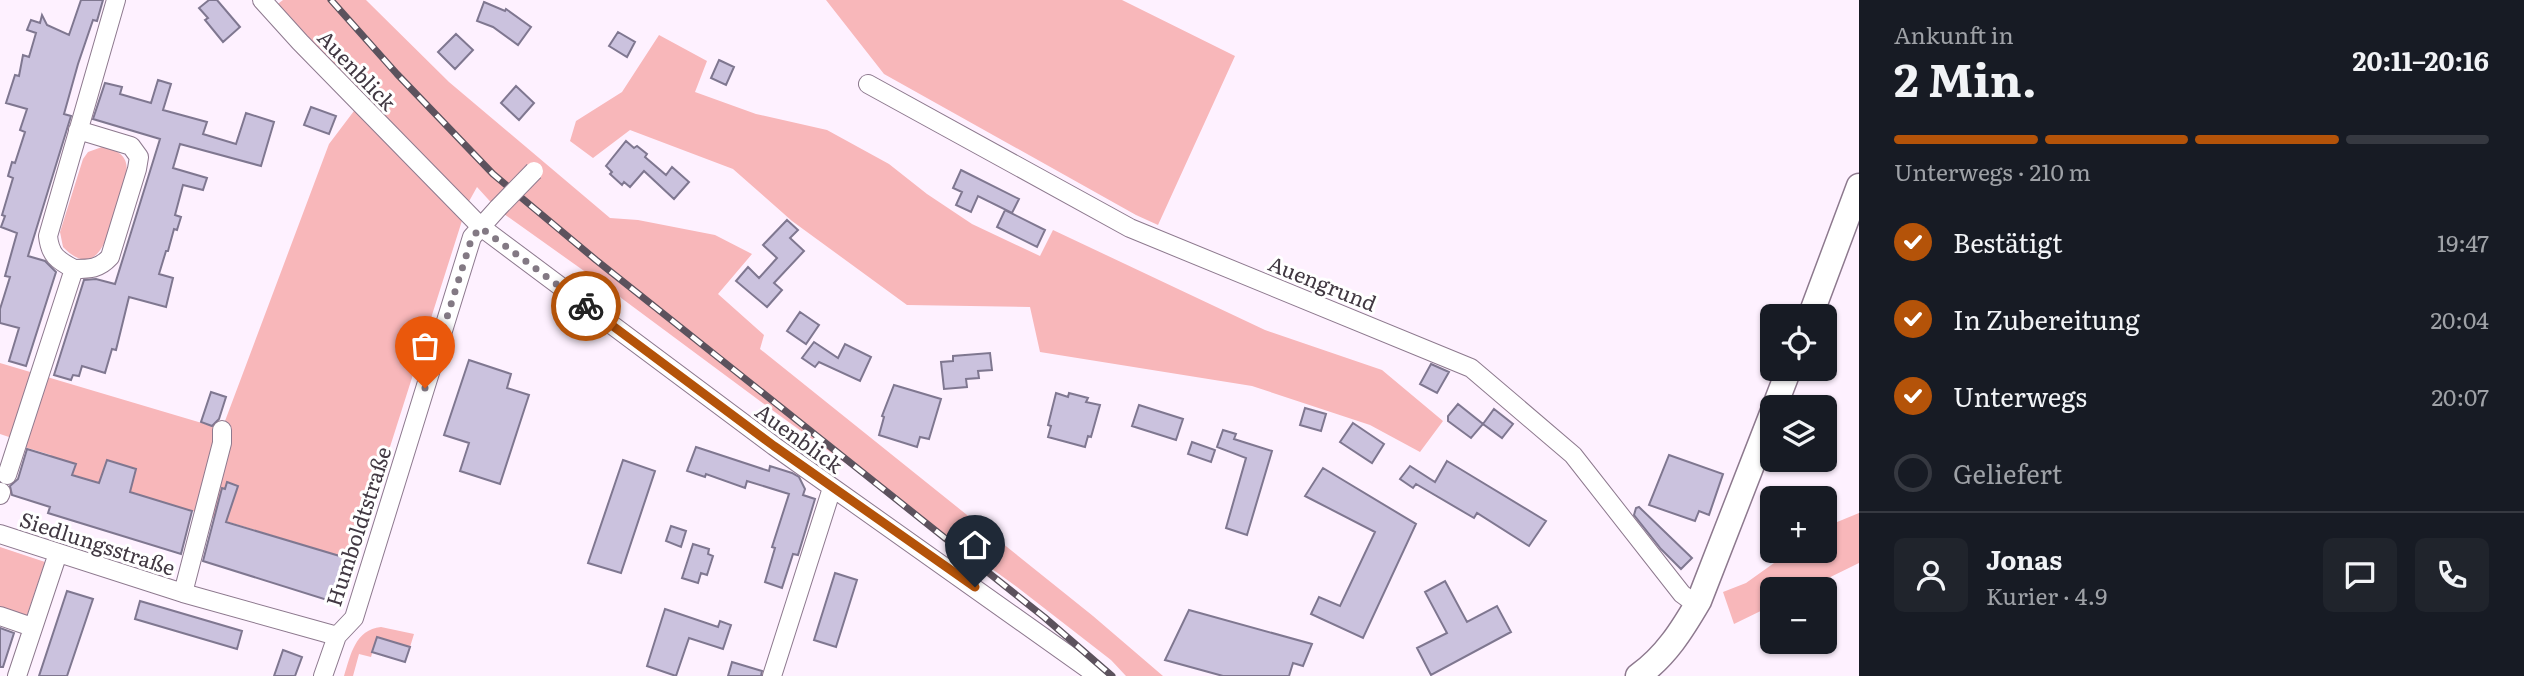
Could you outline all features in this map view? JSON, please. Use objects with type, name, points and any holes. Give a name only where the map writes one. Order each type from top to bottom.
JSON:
[{"type":"main road","points":[[1815,304],[1859,186]]},
{"type":"main road","points":[[1639,676],[1671,646],[1697,605],[1760,444]]},
{"type":"street","points":[[78,130],[131,146],[139,158],[110,257],[102,266],[92,269],[74,269],[56,259],[48,236],[78,130],[116,0]]},
{"type":"street","name":"Auenblick","points":[[262,0],[300,43],[481,228],[832,488],[1098,676]]},
{"type":"street","name":"Auengrund","points":[[867,84],[1130,228],[1471,368],[1573,455],[1682,594],[1697,605]]},
{"type":"street","points":[[481,228],[534,171]]},
{"type":"street","name":"Humboldtstraße","points":[[323,676],[337,636],[354,618],[472,237],[481,228]]},
{"type":"street","points":[[3,487],[74,269]]},
{"type":"street","name":"Siedlungsstraße","points":[[183,593],[222,443],[222,430]]},
{"type":"street","points":[[772,676],[832,488]]},
{"type":"street","name":"Siedlungsstraße","points":[[0,534],[183,593],[337,636]]},
{"type":"street","points":[[17,676],[58,553]]},
{"type":"street","points":[[0,616],[32,627]]},
{"type":"shaded area","points":[[283,0],[366,0],[449,82],[610,218],[638,220],[715,235],[752,254],[718,294],[764,335],[760,349],[1093,616],[1163,676],[1126,676],[1111,660],[1017,587],[497,209],[477,187],[467,205],[354,560],[51,468],[51,455],[21,446],[0,434],[0,363],[222,429],[329,144],[357,107],[298,54],[267,12]]},
{"type":"shaded area","points":[[826,0],[1122,0],[1235,56],[1158,225],[884,74]]},
{"type":"shaded area","points":[[659,35],[707,61],[695,92],[756,114],[827,130],[889,164],[972,224],[1040,256],[1053,230],[1265,330],[1382,370],[1443,421],[1420,452],[1370,425],[1252,386],[1040,352],[1030,307],[907,305],[792,221],[733,169],[630,130],[593,158],[570,141],[576,121],[622,92]]},
{"type":"shaded area","points":[[102,147],[121,154],[127,166],[126,178],[105,241],[93,257],[85,260],[75,257],[63,247],[60,232],[83,159],[88,152]]},
{"type":"shaded area","points":[[1859,513],[1859,563],[1830,577],[1760,577],[1760,611],[1734,624],[1723,592],[1746,583],[1774,563],[1837,563],[1837,522]]},
{"type":"shaded area","points":[[0,547],[45,562],[25,621],[0,613]]},
{"type":"shaded area","points":[[381,627],[414,634],[410,647],[377,637],[371,657],[359,654],[353,676],[344,676],[355,644],[365,633]]},
{"type":"building","points":[[81,0],[103,0],[78,64],[64,114],[71,116],[28,256],[45,261],[56,272],[26,366],[9,361],[19,328],[0,323],[0,309],[10,277],[5,276],[17,233],[1,227],[5,216],[2,215],[13,178],[8,176],[25,132],[20,130],[27,109],[6,103],[15,75],[19,76],[23,55],[29,57],[36,33],[27,30],[31,20],[40,23],[42,15],[47,25],[69,35]]},
{"type":"building","points":[[209,0],[217,0],[240,27],[223,42],[199,8]]},
{"type":"building","points":[[484,2],[505,11],[506,9],[531,27],[518,45],[493,27],[477,21]]},
{"type":"building","points":[[618,32],[635,42],[627,57],[609,46]]},
{"type":"building","points":[[456,34],[473,50],[455,69],[438,52]]},
{"type":"building","points":[[719,60],[734,67],[726,85],[711,78]]},
{"type":"building","points":[[158,80],[171,84],[163,110],[207,122],[203,134],[236,144],[246,113],[274,122],[261,166],[180,144],[173,168],[207,178],[203,190],[183,185],[175,215],[181,217],[177,230],[174,229],[159,274],[173,278],[166,307],[129,297],[116,350],[112,349],[105,373],[82,366],[79,376],[73,375],[71,380],[54,375],[84,280],[96,279],[115,284],[160,139],[93,119],[105,83],[122,87],[120,94],[151,103]]},
{"type":"building","points":[[516,86],[534,103],[519,120],[501,103]]},
{"type":"building","points":[[311,107],[336,116],[329,134],[304,125]]},
{"type":"building","points":[[626,141],[647,154],[645,157],[666,175],[672,167],[689,182],[674,199],[644,171],[630,187],[624,182],[622,185],[610,174],[612,172],[606,166]]},
{"type":"building","points":[[961,170],[1019,199],[1012,213],[978,196],[971,212],[956,205],[962,192],[953,188]]},
{"type":"building","points":[[1005,210],[1045,230],[1037,247],[997,227]]},
{"type":"building","points":[[787,220],[798,230],[790,238],[804,251],[774,283],[782,290],[767,307],[736,281],[748,267],[759,278],[777,258],[763,245]]},
{"type":"building","points":[[800,312],[819,325],[806,344],[787,331]]},
{"type":"building","points":[[814,342],[838,358],[845,344],[871,357],[860,381],[819,362],[815,367],[802,358]]},
{"type":"building","points":[[990,353],[992,370],[978,371],[979,378],[966,379],[967,387],[944,389],[941,362],[953,361],[953,356]]},
{"type":"building","points":[[469,360],[511,374],[507,388],[529,395],[500,484],[460,471],[469,443],[444,435]]},
{"type":"building","points":[[1431,364],[1449,372],[1437,393],[1420,384]]},
{"type":"building","points":[[894,385],[941,399],[929,439],[920,437],[917,447],[879,435],[884,417],[882,416]]},
{"type":"building","points":[[211,392],[226,397],[219,419],[212,426],[201,422]]},
{"type":"building","points":[[1056,393],[1088,398],[1086,402],[1100,405],[1091,437],[1088,436],[1085,447],[1048,437],[1051,426],[1048,425]]},
{"type":"building","points":[[1458,404],[1483,424],[1471,438],[1448,421],[1448,416]]},
{"type":"building","points":[[1139,405],[1183,419],[1176,440],[1132,426]]},
{"type":"building","points":[[1305,408],[1326,414],[1321,431],[1300,425]]},
{"type":"building","points":[[1494,409],[1513,424],[1502,438],[1483,424]]},
{"type":"building","points":[[1353,423],[1384,444],[1372,463],[1340,442]]},
{"type":"building","points":[[1223,430],[1236,434],[1234,439],[1272,451],[1247,535],[1226,528],[1246,458],[1217,447]]},
{"type":"building","points":[[1192,442],[1215,450],[1211,462],[1188,454]]},
{"type":"building","points":[[696,447],[769,471],[770,466],[792,473],[799,477],[805,489],[803,495],[815,499],[798,555],[793,554],[782,588],[765,582],[775,548],[772,547],[789,494],[747,481],[745,488],[706,474],[705,477],[687,471]]},
{"type":"building","points":[[27,449],[76,464],[72,475],[99,483],[107,460],[136,469],[130,492],[192,511],[181,554],[48,513],[50,507],[12,495],[10,486],[18,479]]},
{"type":"building","points":[[1669,455],[1723,474],[1709,515],[1699,511],[1695,521],[1649,505]]},
{"type":"building","points":[[623,460],[655,471],[621,573],[588,563]]},
{"type":"building","points":[[1447,461],[1546,521],[1529,546],[1477,513],[1474,518],[1416,484],[1413,488],[1400,479],[1410,466],[1435,482]]},
{"type":"building","points":[[1323,468],[1416,524],[1363,638],[1311,614],[1319,597],[1340,606],[1375,532],[1305,496]]},
{"type":"building","points":[[227,482],[238,486],[226,522],[353,560],[340,604],[203,561],[222,488],[225,489]]},
{"type":"building","points":[[1639,507],[1692,558],[1681,569],[1634,515]]},
{"type":"building","points":[[671,526],[686,531],[681,547],[666,541]]},
{"type":"building","points":[[693,544],[709,549],[708,554],[713,556],[707,575],[701,573],[698,583],[682,578]]},
{"type":"building","points":[[835,573],[857,580],[836,647],[814,640]]},
{"type":"building","points":[[1445,581],[1467,622],[1497,606],[1511,632],[1431,675],[1417,648],[1447,633],[1425,592]]},
{"type":"building","points":[[67,591],[93,599],[67,676],[39,676]]},
{"type":"building","points":[[140,601],[242,631],[237,649],[135,619]]},
{"type":"building","points":[[665,609],[718,627],[720,621],[731,625],[723,649],[689,638],[676,676],[647,666]]},
{"type":"building","points":[[1189,610],[1312,644],[1303,666],[1293,663],[1289,676],[1223,676],[1165,660]]},
{"type":"building","points":[[0,628],[14,633],[3,667],[0,667]]},
{"type":"building","points":[[377,637],[410,647],[405,662],[372,652]]},
{"type":"building","points":[[283,650],[302,657],[295,676],[274,676]]},
{"type":"building","points":[[732,662],[762,671],[761,676],[728,676]]},
{"type":"railway","points":[[331,0],[397,74],[493,174],[596,260],[1044,617],[1112,676]]},
{"type":"way so far","points":[[425,388],[472,237],[481,228],[586,306]]},
{"type":"route","points":[[586,306],[832,488],[975,587]]}]
